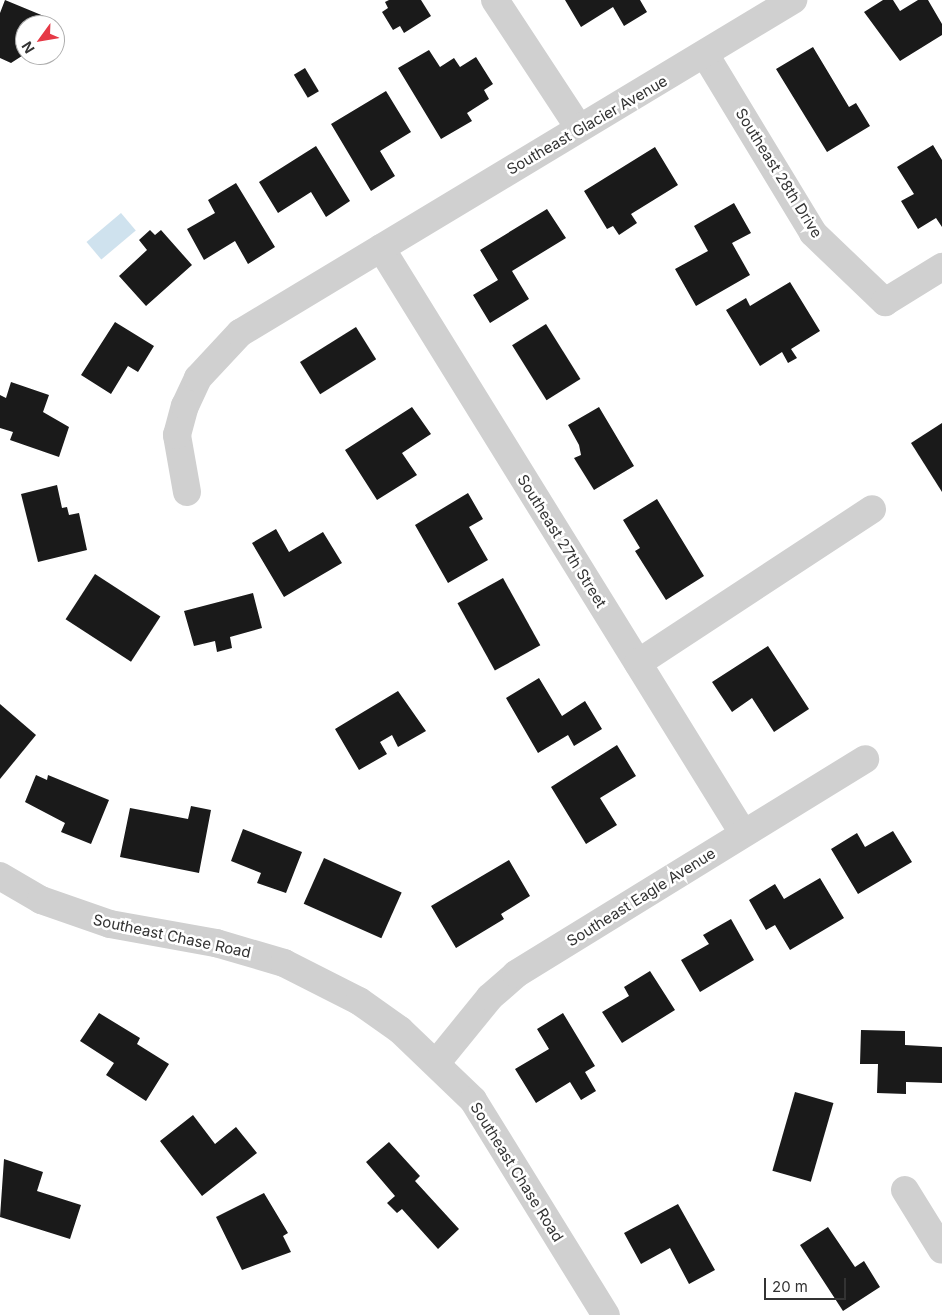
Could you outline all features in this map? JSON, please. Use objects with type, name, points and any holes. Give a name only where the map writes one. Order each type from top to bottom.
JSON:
[{"type":"street","points":[[495,0],[579,128]]},
{"type":"street","name":"Southeast Glacier Avenue","points":[[187,492],[177,435],[185,406],[217,354],[240,333],[579,128],[706,56],[793,0]]},
{"type":"street","name":"Southeast 28th Drive","points":[[706,56],[813,233],[885,302],[942,267]]},
{"type":"street","name":"Southeast 27th Street","points":[[381,248],[744,833]]},
{"type":"street","points":[[638,663],[872,509]]},
{"type":"street","name":"Southeast Eagle Avenue","points":[[438,1061],[490,997],[516,974],[866,759]]},
{"type":"street","name":"Southeast Chase Road","points":[[0,876],[41,900],[110,924],[216,943],[284,963],[359,1001],[438,1061],[473,1100],[502,1143],[606,1315]]},
{"type":"street","points":[[905,1190],[942,1250]]},
{"type":"water","points":[[121,213],[136,231],[101,260],[87,242]]},
{"type":"building","points":[[5,0],[41,15],[15,15],[15,60],[11,63],[0,58],[0,13]]},
{"type":"building","points":[[389,0],[421,0],[431,16],[404,33],[400,26],[393,30],[382,12],[388,8],[385,2]]},
{"type":"building","points":[[565,0],[640,0],[647,12],[624,26],[613,7],[581,27]]},
{"type":"building","points":[[883,0],[893,0],[900,11],[918,0],[928,0],[942,24],[942,35],[900,61],[864,12]]},
{"type":"building","points":[[813,47],[849,107],[856,103],[870,126],[827,152],[776,69]]},
{"type":"building","points":[[429,50],[440,67],[454,58],[460,67],[476,57],[493,84],[484,90],[489,99],[467,113],[472,121],[441,139],[398,68]]},
{"type":"building","points":[[305,68],[319,91],[308,98],[294,75]]},
{"type":"building","points":[[386,91],[411,132],[380,151],[395,176],[371,191],[331,124]]},
{"type":"building","points":[[933,145],[942,160],[942,227],[936,218],[918,229],[901,201],[914,194],[897,167]]},
{"type":"building","points":[[316,146],[350,201],[326,217],[311,192],[278,213],[259,182]]},
{"type":"building","points":[[655,147],[678,185],[631,214],[637,223],[619,235],[613,226],[607,229],[584,191]]},
{"type":"building","points":[[236,183],[275,247],[248,264],[235,241],[204,260],[187,229],[215,213],[208,200]]},
{"type":"building","points":[[734,203],[751,233],[732,243],[750,275],[696,306],[675,269],[708,251],[694,226]]},
{"type":"building","points":[[547,209],[566,238],[512,271],[529,299],[490,323],[473,295],[498,280],[480,250]]},
{"type":"building","points":[[150,230],[155,235],[161,230],[192,265],[146,306],[119,276],[147,250],[139,240]]},
{"type":"building","points":[[790,282],[820,331],[791,349],[797,358],[788,363],[782,352],[760,366],[726,310],[746,298],[750,306]]},
{"type":"building","points":[[115,322],[154,346],[138,372],[128,366],[111,394],[81,375]]},
{"type":"building","points":[[546,324],[580,379],[547,400],[512,345]]},
{"type":"building","points":[[356,327],[376,359],[320,394],[300,362]]},
{"type":"building","points":[[11,382],[49,395],[43,412],[69,427],[59,457],[10,440],[13,432],[0,428],[0,395],[6,398]]},
{"type":"building","points":[[412,407],[431,434],[402,453],[417,475],[377,500],[345,450]]},
{"type":"building","points":[[599,407],[634,466],[594,490],[574,458],[581,455],[579,445],[568,425]]},
{"type":"building","points":[[942,423],[942,492],[911,443]]},
{"type":"building","points":[[57,485],[62,508],[67,507],[69,515],[79,513],[87,550],[38,562],[21,494]]},
{"type":"building","points":[[468,493],[483,519],[469,527],[488,560],[448,583],[415,525]]},
{"type":"building","points":[[657,499],[704,576],[666,600],[635,551],[640,548],[623,520]]},
{"type":"building","points":[[276,529],[289,552],[323,532],[342,563],[284,597],[252,543]]},
{"type":"building","points":[[95,574],[160,616],[131,662],[66,619]]},
{"type":"building","points":[[503,578],[540,645],[495,671],[458,603]]},
{"type":"building","points":[[253,593],[262,628],[230,637],[232,648],[217,652],[215,641],[194,646],[184,611]]},
{"type":"building","points":[[768,646],[809,709],[774,732],[752,698],[732,712],[712,682]]},
{"type":"building","points":[[539,678],[562,716],[585,701],[602,729],[574,746],[568,735],[538,753],[506,698]]},
{"type":"building","points":[[398,691],[426,731],[398,747],[392,735],[380,742],[387,754],[359,770],[335,729]]},
{"type":"building","points":[[0,704],[36,735],[0,779]]},
{"type":"building","points":[[617,745],[636,776],[600,798],[617,825],[586,844],[551,787]]},
{"type":"building","points":[[36,775],[47,780],[48,775],[109,800],[91,844],[61,832],[65,823],[25,802]]},
{"type":"building","points":[[191,806],[211,810],[199,873],[120,857],[130,808],[188,819]]},
{"type":"building","points":[[243,829],[302,852],[286,893],[257,883],[261,873],[231,861]]},
{"type":"building","points":[[893,831],[912,862],[858,894],[831,849],[857,833],[865,847]]},
{"type":"building","points":[[324,858],[402,893],[381,938],[304,904]]},
{"type":"building","points":[[509,860],[530,896],[501,914],[504,919],[456,948],[431,906]]},
{"type":"building","points":[[820,878],[844,918],[790,950],[775,925],[766,930],[749,900],[775,884],[784,899]]},
{"type":"building","points":[[731,919],[754,960],[700,992],[681,960],[709,944],[703,935]]},
{"type":"building","points":[[650,971],[675,1010],[622,1043],[602,1012],[629,996],[624,987]]},
{"type":"building","points":[[99,1013],[140,1038],[137,1044],[169,1064],[146,1101],[106,1075],[114,1063],[80,1041]]},
{"type":"building","points":[[563,1013],[595,1066],[585,1072],[596,1091],[581,1100],[570,1082],[536,1103],[515,1069],[549,1049],[537,1029]]},
{"type":"building","points":[[861,1030],[905,1031],[905,1045],[942,1047],[942,1083],[906,1082],[906,1094],[877,1093],[878,1064],[860,1064]]},
{"type":"building","points":[[795,1092],[833,1103],[811,1182],[772,1171]]},
{"type":"building","points":[[193,1115],[215,1144],[236,1127],[257,1153],[202,1196],[160,1141]]},
{"type":"building","points":[[389,1142],[420,1176],[415,1181],[459,1229],[438,1249],[402,1209],[397,1213],[387,1203],[395,1196],[366,1162]]},
{"type":"building","points":[[4,1159],[43,1172],[37,1191],[81,1205],[70,1239],[0,1217]]},
{"type":"building","points":[[264,1193],[288,1233],[283,1236],[291,1252],[242,1270],[216,1217]]},
{"type":"building","points":[[678,1204],[715,1270],[689,1284],[670,1248],[641,1264],[624,1233]]},
{"type":"building","points":[[828,1227],[855,1267],[864,1261],[880,1287],[843,1311],[800,1245]]}]
